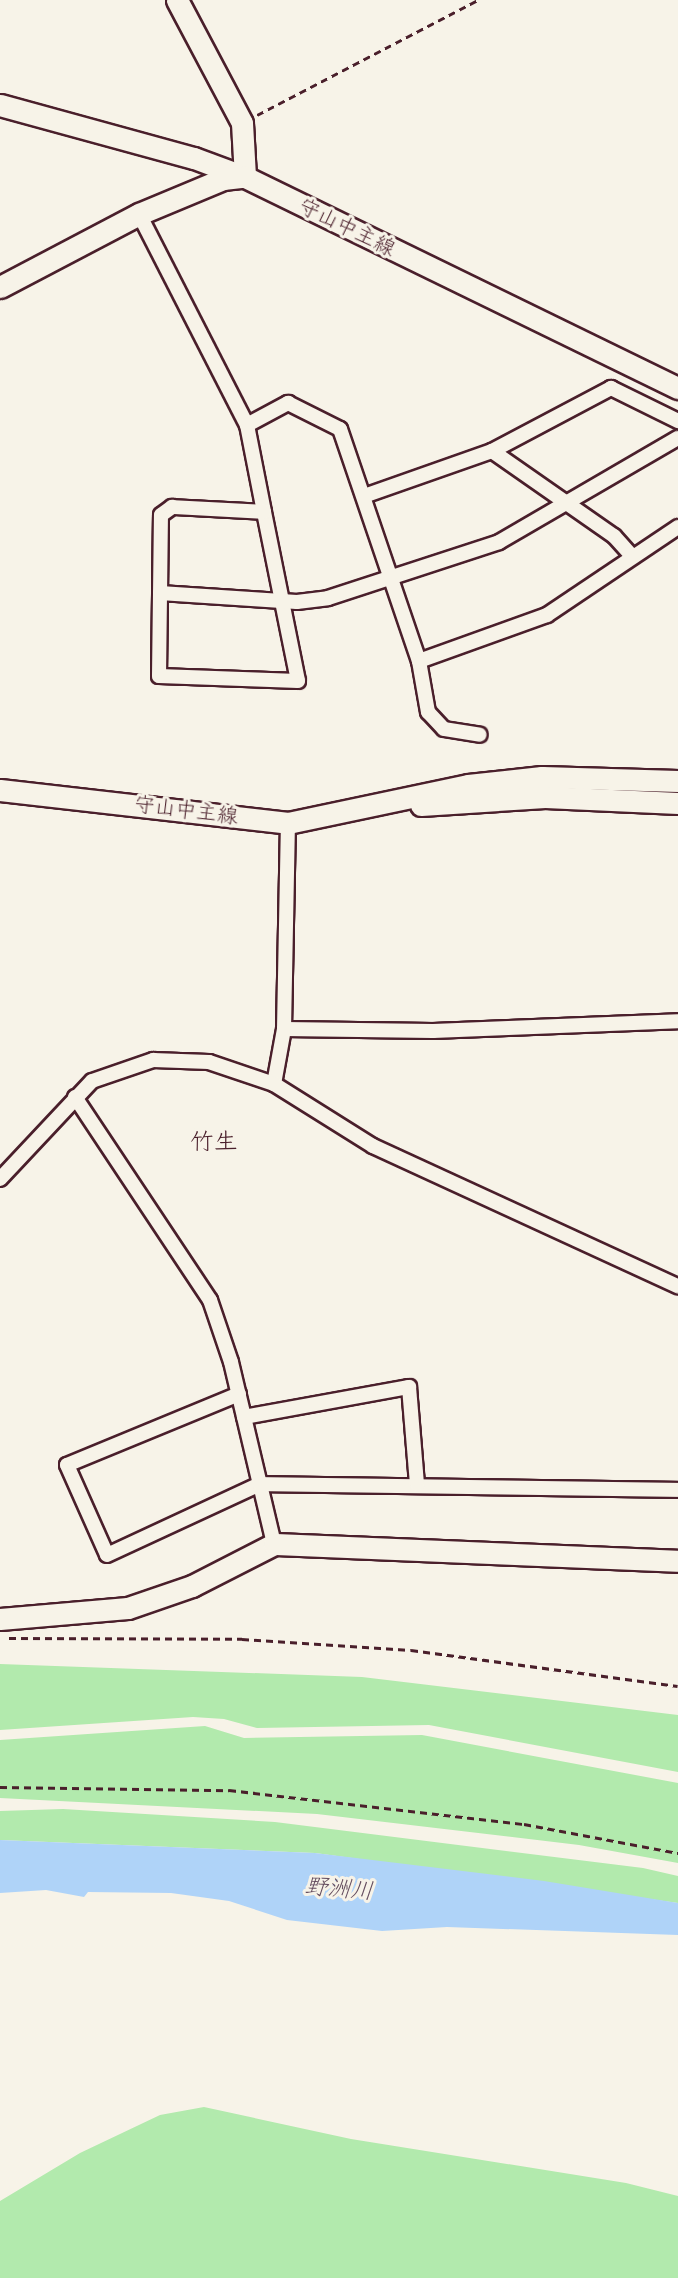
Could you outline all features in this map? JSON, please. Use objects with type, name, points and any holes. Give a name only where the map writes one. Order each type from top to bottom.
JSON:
[{"type":"main road","points":[[0,287],[139,214],[223,179],[245,177],[242,123],[177,0]]},
{"type":"main road","name":"守山中主線","points":[[0,105],[194,158],[245,177],[678,388]]},
{"type":"main road","name":"守山中主線","points":[[0,790],[288,823],[468,785],[542,777],[678,781]]},
{"type":"main road","name":"守山中主線","points":[[370,807],[545,797],[678,803]]},
{"type":"main road","points":[[0,1619],[128,1608],[192,1586],[274,1544],[678,1560]]},
{"type":"street","points":[[139,214],[247,425],[298,681],[159,676],[161,515],[172,507],[264,512]]},
{"type":"street","points":[[364,496],[492,450],[611,387],[678,421]]},
{"type":"street","points":[[247,425],[288,403],[340,429],[393,577],[419,661],[428,712],[444,729],[480,735]]},
{"type":"street","points":[[160,593],[282,601],[328,598],[499,542],[678,438]]},
{"type":"street","points":[[492,450],[614,536],[632,556]]},
{"type":"street","points":[[419,661],[547,615],[678,527]]},
{"type":"street","points":[[274,1084],[284,1029],[288,823]]},
{"type":"street","points":[[284,1029],[433,1031],[678,1021]]},
{"type":"street","points":[[0,1179],[92,1081],[162,1058],[209,1062],[274,1084],[373,1146],[678,1286]]},
{"type":"street","points":[[75,1097],[211,1300],[239,1394],[274,1544]]},
{"type":"street","points":[[244,1417],[409,1387],[418,1485]]},
{"type":"street","points":[[239,1394],[66,1465],[107,1555],[260,1485],[678,1490]]},
{"type":"path","points":[[242,123],[478,0]]},
{"type":"path","points":[[0,1639],[242,1639],[411,1650],[678,1686]]},
{"type":"path","points":[[0,1787],[229,1790],[524,1824],[678,1853]]},
{"type":"green space","points":[[0,1664],[362,1677],[678,1715],[678,1772],[429,1725],[257,1728],[224,1719],[193,1717],[0,1730]]},
{"type":"green space","points":[[205,1726],[244,1738],[422,1735],[678,1783],[678,1863],[579,1845],[317,1814],[0,1798],[0,1740]]},
{"type":"green space","points":[[63,1809],[275,1822],[643,1868],[678,1876],[678,1903],[315,1853],[0,1840],[0,1811]]},
{"type":"green space","points":[[204,2107],[351,2139],[626,2183],[678,2196],[678,2278],[0,2278],[0,2201],[80,2153],[160,2115]]},
{"type":"water","name":"野洲川","points":[[0,1840],[315,1853],[544,1881],[678,1903],[678,1935],[447,1927],[382,1931],[287,1920],[229,1901],[171,1893],[88,1892],[84,1897],[46,1890],[0,1893]]},
{"type":"district","name":"竹生","points":[[214,1142]]}]
